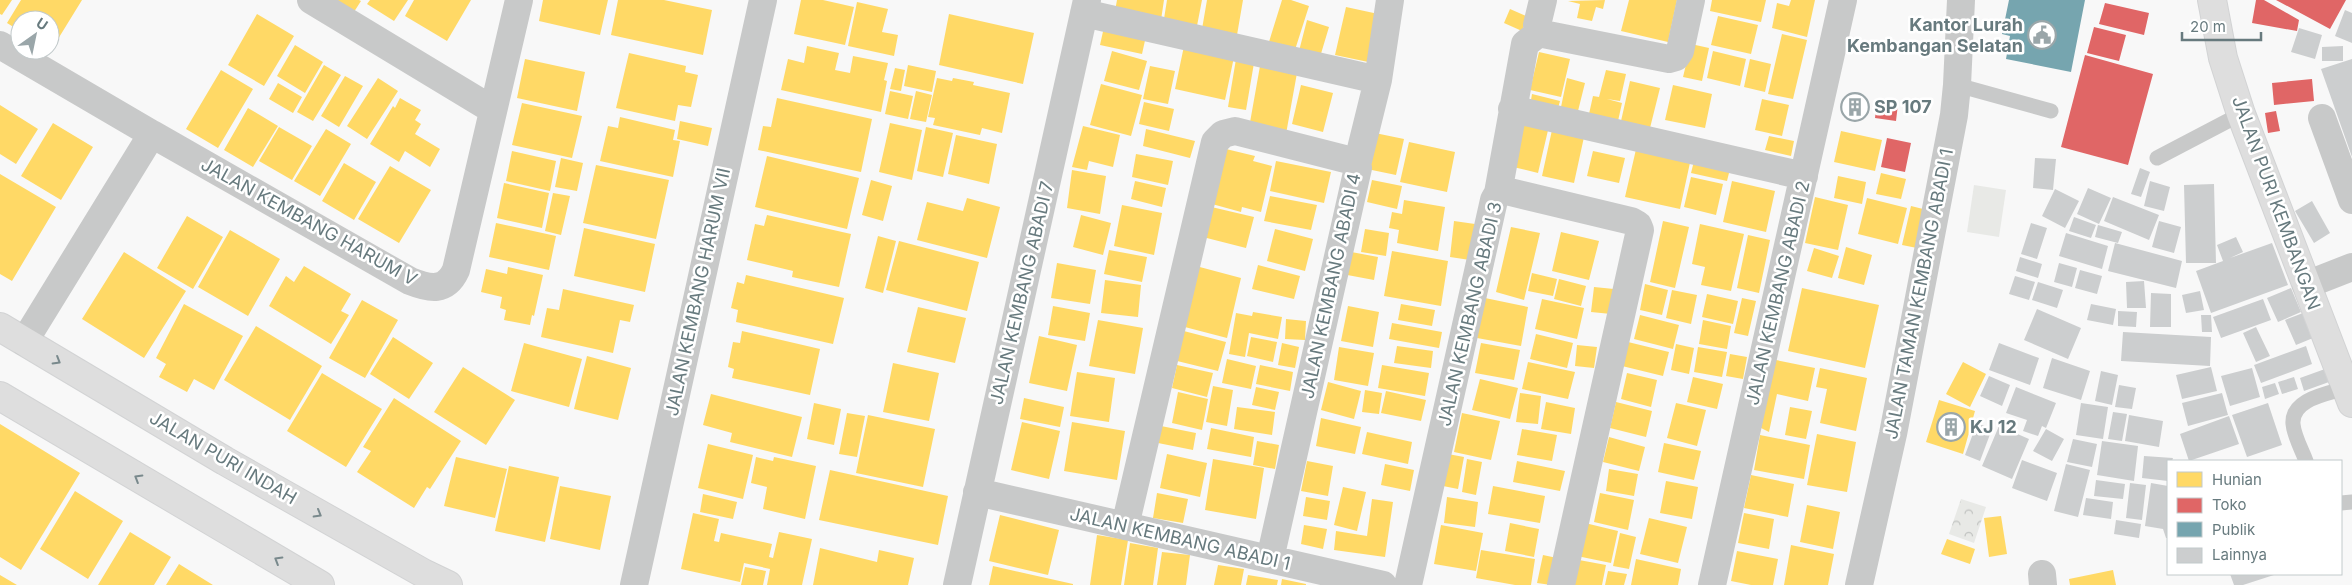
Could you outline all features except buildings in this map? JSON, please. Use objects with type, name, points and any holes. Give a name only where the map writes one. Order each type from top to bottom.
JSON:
[{"type":"main road","name":"JALAN PURI KEMBANGAN","points":[[2212,0],[2223,58],[2242,114],[2349,396]]},
{"type":"main road","name":"JALAN PURI INDAH","points":[[0,327],[234,466],[423,574],[448,585]]},
{"type":"main road","points":[[0,396],[320,585]]},
{"type":"street","points":[[311,0],[493,110]]},
{"type":"street","name":"JALAN KEMBANG HARUM V","points":[[0,45],[410,281],[433,288],[441,287],[448,283],[456,270],[519,0]]},
{"type":"street","name":"JALAN KEMBANG HARUM VII","points":[[634,585],[763,0]]},
{"type":"street","points":[[1357,165],[1378,80],[1389,0],[1376,0]]},
{"type":"street","points":[[1543,0],[1537,25],[1540,32],[1548,36],[1673,58],[1680,51],[1691,0]]},
{"type":"street","name":"JALAN KEMBANG ABADI 2","points":[[1712,585],[1843,0]]},
{"type":"street","name":"JALAN TAMAN KEMBANG ABADI 1","points":[[1859,585],[1893,434],[1954,115],[1958,85],[1960,0]]},
{"type":"street","points":[[1086,6],[1378,80]]},
{"type":"street","name":"JALAN KEMBANG ABADI 7","points":[[956,585],[1086,6]]},
{"type":"street","points":[[1498,193],[1512,109],[1526,44],[1540,32]]},
{"type":"street","points":[[1512,109],[1804,176]]},
{"type":"street","points":[[2322,118],[2352,200]]},
{"type":"street","name":"JALAN KEMBANG ABADI 4","points":[[1126,526],[1215,142],[1223,134],[1235,131],[1349,160],[1357,165],[1357,172],[1270,559]]},
{"type":"street","points":[[24,342],[152,134]]},
{"type":"street","name":"JALAN KEMBANG ABADI 3","points":[[1408,585],[1494,200],[1498,193],[1506,191],[1631,220],[1638,225],[1640,230],[1561,585]]},
{"type":"street","points":[[2306,285],[2352,267]]},
{"type":"street","name":"JALAN KEMBANG ABADI 1","points":[[977,492],[1383,585]]},
{"type":"lane","points":[[1958,85],[2051,111]]},
{"type":"lane","points":[[2157,158],[2242,114]]},
{"type":"lane","points":[[2306,460],[2293,426],[2294,412],[2302,404],[2349,396]]},
{"type":"green space","points":[[1974,185],[2006,190],[1999,237],[1967,232]]},
{"type":"green space","points":[[1961,499],[1986,507],[1974,543],[1949,534]]},
{"type":"place","name":"Kantor Lurah Kembangan Selatan","points":[[2042,35]]},
{"type":"place","name":"SP 107","points":[[1855,107]]},
{"type":"place","name":"KJ 12","points":[[1951,427]]}]
